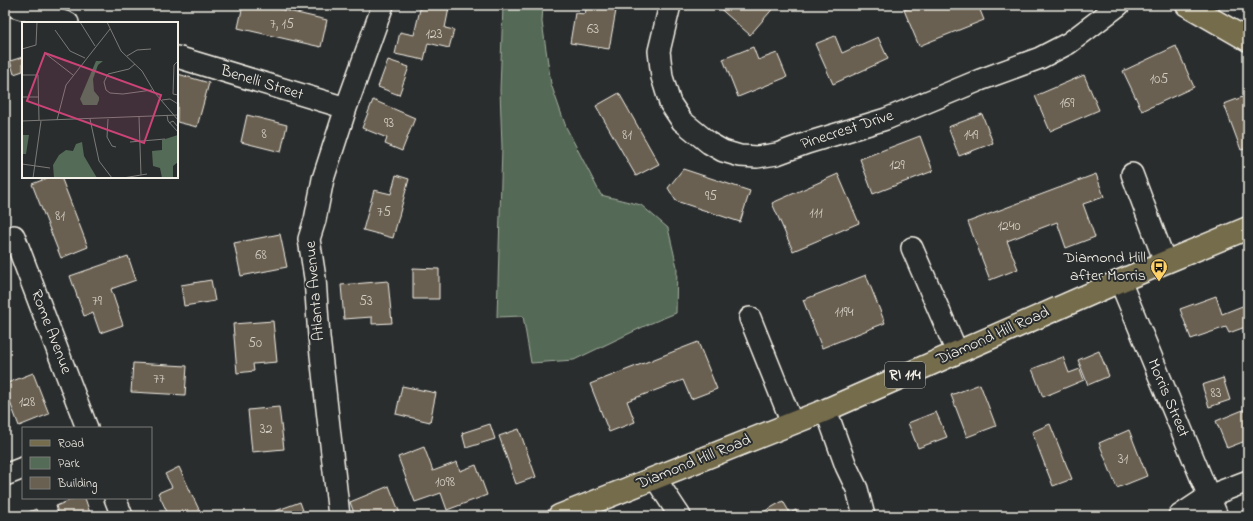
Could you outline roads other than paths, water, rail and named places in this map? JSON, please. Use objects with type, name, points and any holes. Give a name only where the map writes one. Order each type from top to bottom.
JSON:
[{"type":"main road","points":[[1187,5],[1248,40]]},
{"type":"main road","name":"Diamond Hill Road","points":[[559,516],[826,410],[1120,281],[1248,228]]},
{"type":"street","points":[[10,5],[65,22]]},
{"type":"street","name":"Atlanta Avenue","points":[[340,516],[319,337],[315,278],[309,239],[315,220],[323,179],[346,108],[383,5]]},
{"type":"street","name":"Pinecrest Drive","points":[[670,5],[659,51],[662,77],[670,103],[682,121],[709,143],[723,151],[740,156],[757,157],[777,154],[807,143],[886,119],[980,80],[1040,58],[1068,43],[1119,5]]},
{"type":"street","name":"Benelli Street","points":[[178,57],[346,108]]},
{"type":"street","points":[[1132,174],[1165,262]]},
{"type":"street","name":"Rome Avenue","points":[[10,238],[87,427]]},
{"type":"street","points":[[912,248],[957,352]]},
{"type":"street","name":"Morris Street","points":[[1120,281],[1217,516]]},
{"type":"street","points":[[750,318],[792,423]]},
{"type":"street","points":[[826,410],[846,466],[857,490],[864,516]]},
{"type":"street","points":[[5,476],[22,468]]},
{"type":"street","points":[[655,478],[680,516]]},
{"type":"street","points":[[1179,516],[1209,496],[1248,481]]},
{"type":"street","points":[[115,499],[122,516]]},
{"type":"place","name":"Diamond Hill after Morris","points":[[1159,282]]}]
